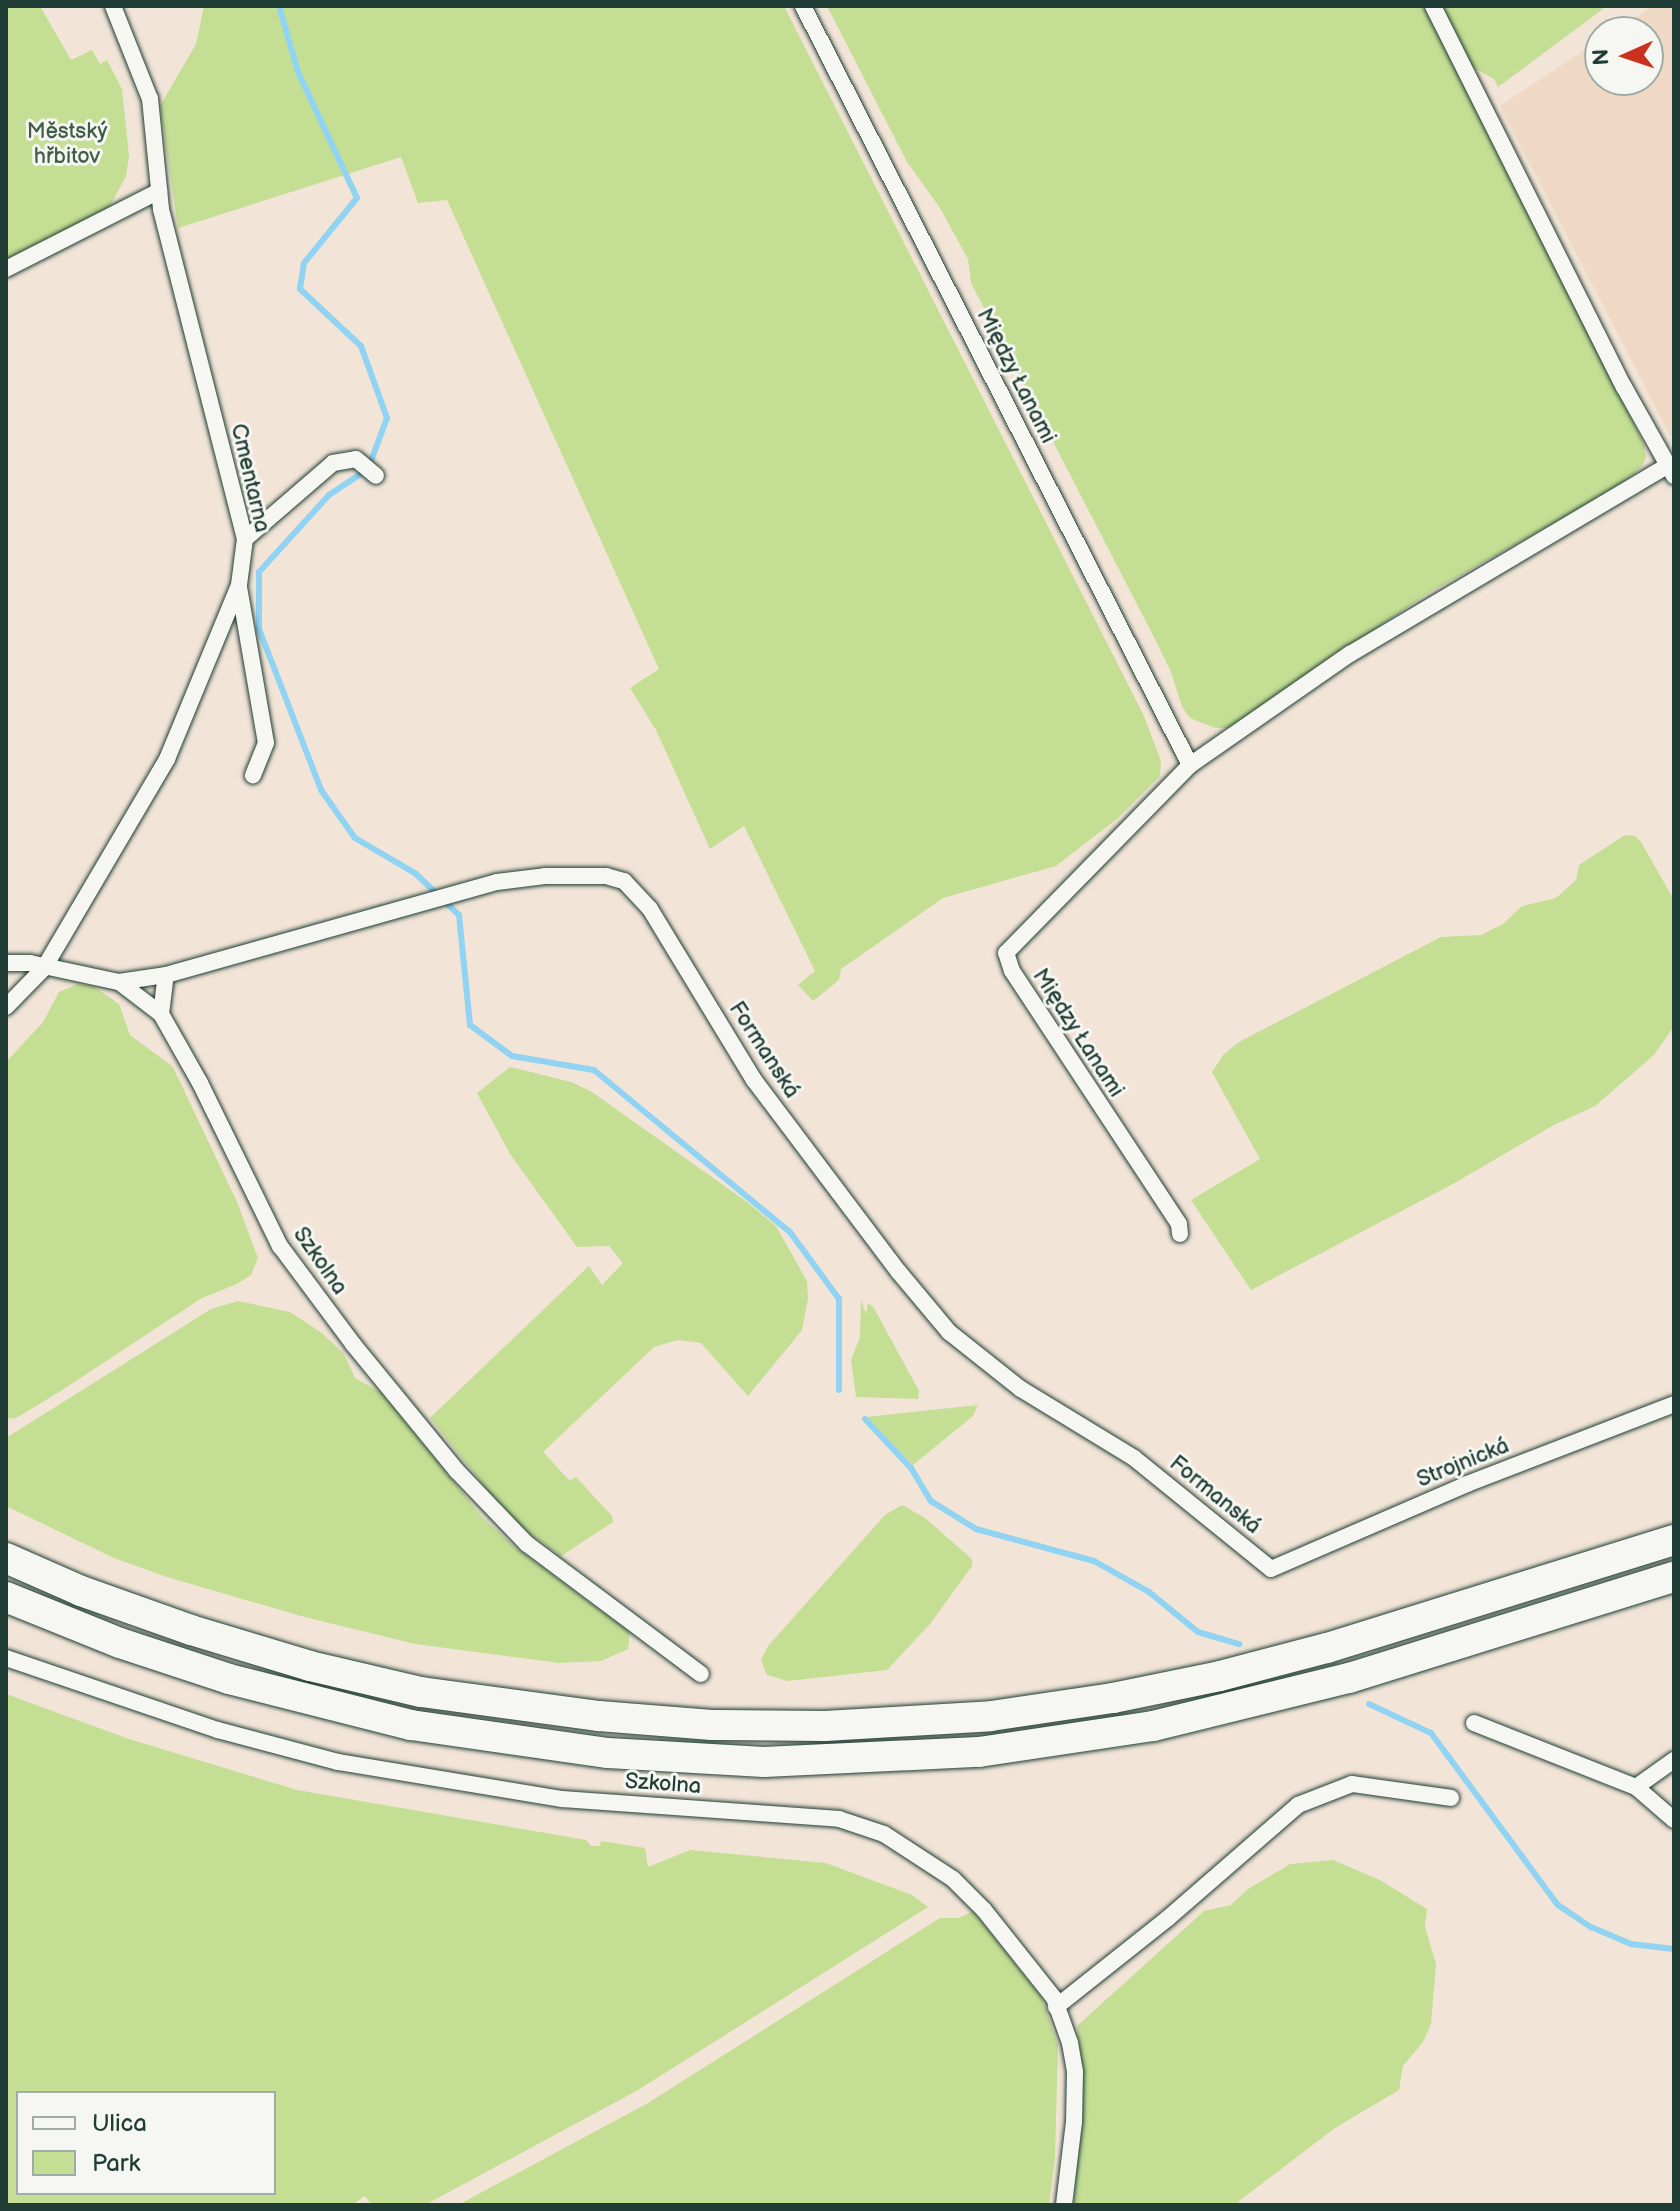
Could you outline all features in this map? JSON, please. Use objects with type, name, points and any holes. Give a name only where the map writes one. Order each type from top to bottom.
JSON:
[{"type":"highway","points":[[6,1558],[81,1591],[191,1630],[310,1666],[421,1692],[599,1716],[712,1725],[825,1726],[991,1716],[1113,1698],[1206,1679],[1368,1636],[1674,1540]]},
{"type":"highway","points":[[6,1597],[120,1643],[229,1679],[411,1725],[594,1752],[764,1762],[979,1752],[1153,1726],[1349,1678],[1674,1577]]},
{"type":"street","name":"Cmentarna","points":[[6,1007],[44,968],[167,759],[239,585],[245,539],[159,191],[150,99],[113,6]]},
{"type":"street","name":"Między Łanami","points":[[803,6],[1190,765]]},
{"type":"street","name":"Między Łanami","points":[[1180,1234],[1179,1224],[1012,971],[1006,953],[1190,765],[1350,654],[1671,471],[1624,387],[1433,6]]},
{"type":"street","points":[[6,269],[159,191]]},
{"type":"street","points":[[245,539],[333,463],[356,459],[376,476]]},
{"type":"street","points":[[239,585],[266,743],[253,775]]},
{"type":"street","name":"Formanská","points":[[119,982],[166,975],[497,882],[545,876],[606,876],[624,881],[650,909],[754,1080],[898,1271],[949,1332],[1021,1389],[1134,1458],[1271,1569]]},
{"type":"street","name":"Szkolna","points":[[6,963],[30,963],[119,982],[161,1014],[200,1083],[280,1246],[447,1460],[527,1544],[701,1674]]},
{"type":"street","points":[[161,1014],[166,975]]},
{"type":"street","name":"Strojnická","points":[[1271,1569],[1467,1484],[1674,1404]]},
{"type":"street","name":"Szkolna","points":[[6,1658],[218,1730],[353,1765],[562,1799],[808,1816],[865,1825],[903,1844],[953,1879],[984,1910],[1054,1998],[1070,2043],[1075,2072],[1074,2122],[1064,2205]]},
{"type":"street","points":[[1474,1723],[1636,1787],[1674,1820]]},
{"type":"street","points":[[1636,1787],[1674,1760]]},
{"type":"street","points":[[1056,2007],[1167,1919],[1298,1805],[1352,1784],[1451,1798]]},
{"type":"shaded area","points":[[1653,6],[1674,6],[1674,443],[1500,106],[1584,51],[1584,96],[1664,96],[1664,16],[1638,16]]},
{"type":"green space","name":"Městský hřbitov","points":[[6,6],[40,6],[71,60],[92,50],[100,64],[107,60],[122,89],[129,156],[126,176],[109,208],[6,264]]},
{"type":"green space","points":[[204,6],[784,6],[1144,716],[1161,761],[1160,776],[1118,818],[1056,866],[943,898],[841,969],[839,980],[813,1001],[798,985],[815,971],[744,826],[710,849],[656,730],[630,688],[659,669],[447,200],[418,203],[401,157],[178,228],[160,106],[196,44]]},
{"type":"green space","points":[[827,6],[1424,6],[1613,379],[1645,447],[1646,458],[1642,466],[1621,485],[1425,595],[1230,728],[1215,728],[1190,718],[1182,707],[1171,672],[1157,643],[971,283],[968,259],[940,208],[907,162]]},
{"type":"green space","points":[[1443,6],[1607,6],[1594,16],[1584,16],[1584,23],[1498,87],[1494,79],[1470,66]]},
{"type":"green space","points":[[1625,835],[1635,836],[1641,842],[1674,900],[1674,1026],[1654,1055],[1595,1106],[1554,1125],[1451,1185],[1251,1290],[1191,1200],[1260,1159],[1212,1072],[1223,1055],[1239,1042],[1441,937],[1481,935],[1503,924],[1522,906],[1556,898],[1576,880],[1579,865]]},
{"type":"green space","points":[[78,984],[93,986],[119,1004],[130,1035],[173,1067],[237,1202],[258,1258],[251,1275],[237,1284],[202,1298],[56,1394],[16,1418],[6,1419],[6,1062],[43,1022],[59,992]]},
{"type":"green space","points":[[510,1067],[571,1082],[592,1092],[747,1202],[776,1226],[807,1281],[808,1299],[802,1330],[748,1396],[701,1343],[678,1340],[654,1347],[543,1452],[570,1481],[576,1477],[612,1516],[613,1522],[561,1556],[512,1521],[430,1418],[589,1266],[602,1285],[623,1263],[609,1246],[577,1247],[510,1154],[477,1093]]},
{"type":"green space","points":[[861,1300],[866,1314],[868,1303],[874,1308],[919,1391],[918,1399],[856,1397],[851,1360],[860,1337]]},
{"type":"green space","points":[[238,1301],[290,1312],[322,1333],[344,1354],[355,1378],[382,1393],[482,1517],[515,1547],[630,1632],[628,1649],[601,1661],[559,1663],[415,1644],[301,1616],[167,1577],[114,1558],[6,1506],[6,1438],[211,1309]]},
{"type":"green space","points":[[978,1405],[973,1416],[913,1465],[866,1417]]},
{"type":"green space","points":[[902,1505],[925,1518],[972,1559],[972,1566],[930,1624],[887,1670],[788,1681],[767,1675],[761,1660],[768,1646],[885,1515]]},
{"type":"green space","points":[[6,1694],[129,1739],[297,1790],[586,1840],[591,1846],[600,1846],[601,1841],[645,1848],[648,1867],[690,1850],[826,1863],[912,1895],[928,1907],[638,2090],[425,2205],[372,2205],[365,2196],[352,2205],[6,2205]]},
{"type":"green space","points":[[1333,1860],[1380,1880],[1427,1909],[1425,1927],[1436,1964],[1431,2024],[1423,2042],[1403,2066],[1399,2090],[1335,2128],[1239,2201],[1240,2205],[1074,2205],[1083,2072],[1077,2026],[1204,1911],[1231,1905],[1248,1889],[1290,1864]]},
{"type":"green space","points":[[973,1911],[1041,1996],[1058,2045],[1055,2157],[1049,2205],[458,2205],[648,2103],[940,1918],[959,1918]]},
{"type":"waterway","points":[[279,6],[298,72],[357,198],[304,263],[300,289],[361,346],[387,418],[368,469],[329,495],[259,572],[259,629],[321,790],[355,838],[415,873],[459,915],[470,1025],[512,1056],[594,1070],[790,1232],[839,1299],[839,1390]]},
{"type":"waterway","points":[[865,1419],[911,1468],[931,1501],[976,1529],[1094,1561],[1149,1592],[1198,1632],[1239,1644]]},
{"type":"waterway","points":[[1369,1704],[1431,1733],[1558,1905],[1591,1927],[1631,1944],[1674,1949]]}]
